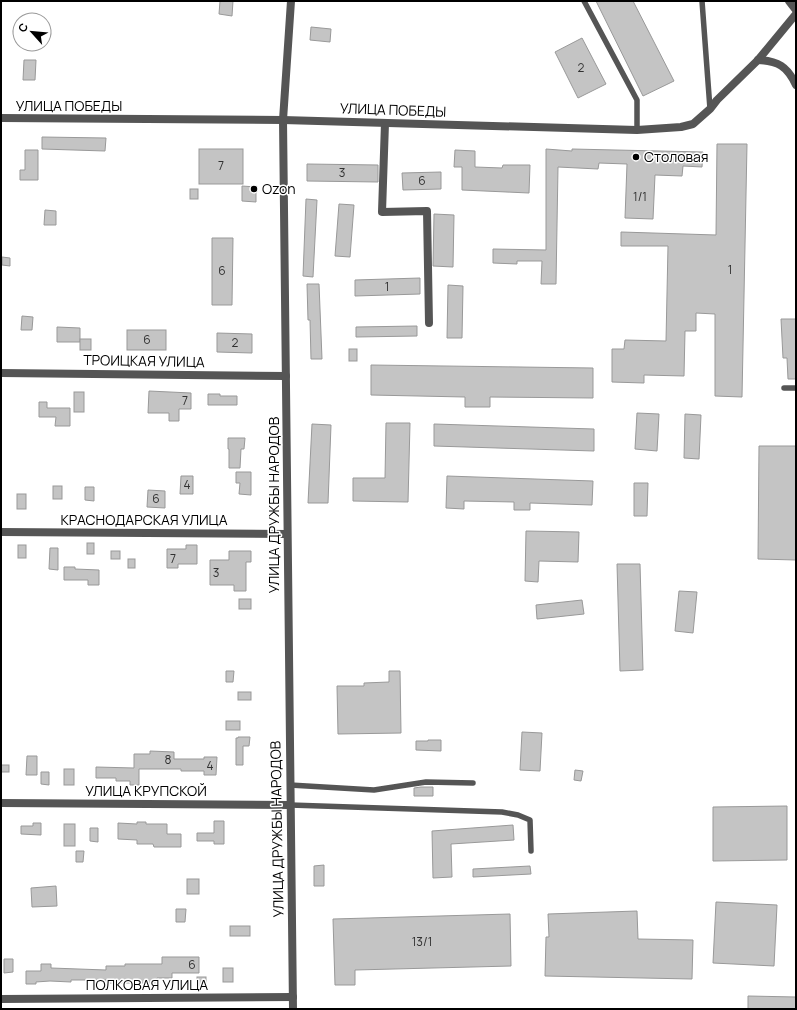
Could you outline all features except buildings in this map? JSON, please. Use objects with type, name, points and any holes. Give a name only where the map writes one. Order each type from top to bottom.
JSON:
[{"type":"street","name":"УЛИЦА ДРУЖБЫ НАРОДОВ","points":[[291,1],[283,120],[293,1009]]},
{"type":"street","points":[[789,1],[796,10]]},
{"type":"street","name":"УЛИЦА ПОБЕДЫ","points":[[1,118],[283,120],[637,130],[681,127],[693,124],[710,109],[717,100],[758,60],[796,14]]},
{"type":"street","points":[[758,60],[776,62],[784,68],[796,85]]},
{"type":"street","points":[[385,123],[382,212],[428,211],[429,324]]},
{"type":"street","name":"ТРОИЦКАЯ УЛИЦА","points":[[1,373],[286,376]]},
{"type":"street","name":"КРАСНОДАРСКАЯ УЛИЦА","points":[[1,532],[287,534]]},
{"type":"street","name":"УЛИЦА КРУПСКОЙ","points":[[1,803],[290,805]]},
{"type":"street","name":"ПОЛКОВАЯ УЛИЦА","points":[[1,1000],[293,998]]},
{"type":"lane","points":[[584,1],[637,100],[637,130]]},
{"type":"lane","points":[[702,1],[710,109]]},
{"type":"lane","points":[[784,388],[796,388]]},
{"type":"lane","points":[[290,785],[374,790],[426,782],[473,783]]},
{"type":"lane","points":[[290,805],[502,812],[518,815],[530,820],[531,851]]},
{"type":"place","name":"Столовая","points":[[636,157]]},
{"type":"place","name":"Ozon","points":[[254,189]]}]
